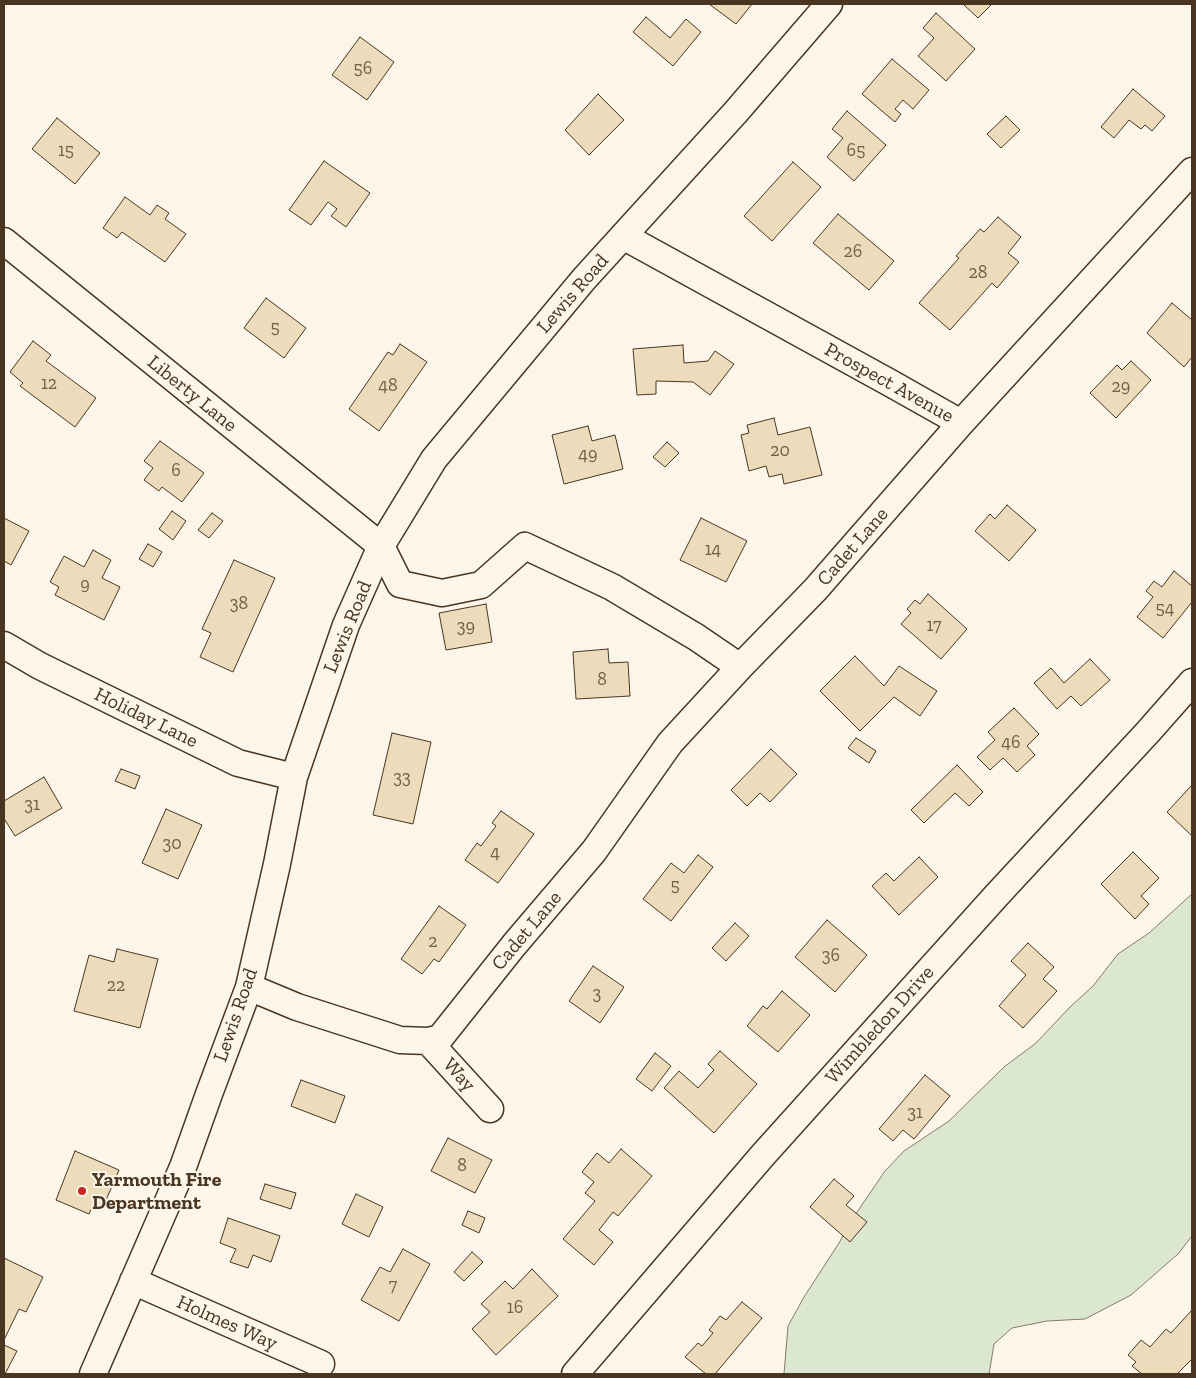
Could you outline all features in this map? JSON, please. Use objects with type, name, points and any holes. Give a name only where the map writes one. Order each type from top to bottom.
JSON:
[{"type":"street","name":"Lewis Road","points":[[93,1374],[183,1167],[208,1094],[249,987],[277,864],[294,777],[346,625],[381,546],[434,459],[584,279],[735,112],[829,4]]},
{"type":"street","name":"Prospect Avenue","points":[[623,236],[961,423],[1192,171]]},
{"type":"street","name":"Liberty Lane","points":[[4,241],[381,546]]},
{"type":"street","name":"Cadet Lane","points":[[428,1041],[440,1038],[594,851],[670,742],[815,590],[961,423]]},
{"type":"street","points":[[381,546],[400,584],[442,593],[481,585],[525,546],[612,587],[696,637],[740,667]]},
{"type":"street","name":"Holiday Lane","points":[[4,645],[40,666],[238,762],[294,777]]},
{"type":"street","name":"Wimbledon Drive","points":[[575,1374],[763,1155],[1192,682]]},
{"type":"street","points":[[249,987],[297,1007],[400,1040],[428,1041]]},
{"type":"street","name":"Way","points":[[428,1041],[490,1109]]},
{"type":"street","name":"Holmes Way","points":[[133,1281],[321,1364]]},
{"type":"green space","points":[[1192,894],[1192,1236],[1178,1254],[1131,1295],[1085,1319],[1047,1321],[1012,1328],[994,1344],[989,1374],[784,1374],[788,1326],[851,1221],[885,1171],[904,1151],[949,1121],[1004,1067],[1036,1043],[1093,986],[1118,954],[1149,933]]},
{"type":"building","points":[[709,4],[752,4],[736,24]]},
{"type":"building","points":[[963,4],[992,4],[978,18]]},
{"type":"building","points":[[936,13],[975,49],[946,81],[918,56],[934,38],[923,28]]},
{"type":"building","points":[[646,17],[670,38],[686,19],[701,32],[673,66],[633,32]]},
{"type":"building","points":[[360,37],[394,62],[367,100],[332,75]]},
{"type":"building","points":[[892,59],[929,90],[913,109],[903,100],[895,109],[901,114],[895,122],[862,94]]},
{"type":"building","points":[[1133,89],[1165,116],[1152,131],[1145,125],[1141,129],[1129,120],[1114,138],[1101,127]]},
{"type":"building","points":[[598,94],[624,120],[589,155],[565,130]]},
{"type":"building","points":[[847,111],[886,145],[854,181],[827,157],[843,138],[832,129]]},
{"type":"building","points":[[1006,116],[1020,130],[1001,148],[987,134]]},
{"type":"building","points":[[57,118],[100,153],[75,184],[32,149]]},
{"type":"building","points":[[324,161],[370,193],[346,227],[331,216],[337,209],[328,202],[311,225],[289,210]]},
{"type":"building","points":[[793,162],[821,187],[772,241],[744,216]]},
{"type":"building","points":[[125,197],[150,215],[157,205],[169,213],[165,219],[186,234],[165,262],[122,232],[117,238],[103,228]]},
{"type":"building","points":[[838,214],[894,261],[869,290],[813,243]]},
{"type":"building","points":[[998,217],[1021,237],[1008,253],[1019,262],[997,288],[992,283],[950,330],[919,303],[959,258],[956,256],[980,229],[984,232]]},
{"type":"building","points":[[266,298],[306,328],[284,358],[244,328]]},
{"type":"building","points":[[1172,303],[1192,320],[1192,357],[1184,367],[1147,333]]},
{"type":"building","points":[[33,341],[51,355],[46,361],[96,398],[75,427],[20,386],[23,383],[10,372]]},
{"type":"building","points":[[400,344],[427,362],[379,431],[349,409],[388,352],[393,355]]},
{"type":"building","points":[[683,345],[684,363],[708,361],[715,351],[734,364],[710,395],[693,382],[656,381],[656,394],[637,395],[633,349]]},
{"type":"building","points":[[1131,361],[1151,380],[1116,418],[1090,393],[1117,365],[1122,370]]},
{"type":"building","points":[[774,418],[778,435],[810,427],[822,475],[784,484],[782,474],[769,477],[766,466],[749,471],[741,435],[749,433],[747,425]]},
{"type":"building","points":[[588,426],[592,441],[615,435],[623,469],[564,484],[552,435]]},
{"type":"building","points":[[160,441],[204,473],[182,502],[162,487],[159,491],[144,480],[153,468],[144,461]]},
{"type":"building","points":[[667,442],[679,453],[665,467],[653,457]]},
{"type":"building","points":[[1007,505],[1036,530],[1009,561],[975,531],[990,514],[995,519]]},
{"type":"building","points":[[172,511],[186,521],[173,540],[159,529]]},
{"type":"building","points":[[212,513],[223,521],[209,538],[198,530]]},
{"type":"building","points":[[4,518],[29,531],[11,565],[4,561]]},
{"type":"building","points":[[701,518],[747,541],[726,582],[680,560]]},
{"type":"building","points":[[148,544],[162,552],[153,567],[139,559]]},
{"type":"building","points":[[93,550],[111,560],[102,578],[120,587],[104,620],[55,595],[59,587],[50,582],[64,556],[84,567]]},
{"type":"building","points":[[234,560],[275,578],[233,672],[200,657],[211,633],[202,629]]},
{"type":"building","points":[[1174,571],[1192,586],[1192,602],[1163,638],[1137,617],[1153,597],[1146,591],[1154,581],[1162,587]]},
{"type":"building","points":[[928,594],[967,629],[941,659],[901,624],[911,613],[907,609],[915,600],[920,604]]},
{"type":"building","points":[[486,604],[492,642],[446,650],[439,613]]},
{"type":"building","points":[[608,649],[609,663],[628,662],[630,696],[576,699],[573,652]]},
{"type":"building","points":[[855,656],[884,686],[899,666],[937,691],[920,716],[894,697],[860,731],[820,691]]},
{"type":"building","points":[[1090,659],[1110,680],[1081,706],[1071,696],[1057,709],[1034,683],[1051,668],[1064,683]]},
{"type":"building","points":[[1014,708],[1039,734],[1027,746],[1035,755],[1017,772],[1003,758],[990,770],[977,757],[995,740],[988,732]]},
{"type":"building","points":[[392,733],[431,742],[413,824],[373,815]]},
{"type":"building","points":[[856,738],[876,751],[869,763],[848,748]]},
{"type":"building","points":[[771,749],[797,774],[770,802],[760,793],[747,806],[731,790]]},
{"type":"building","points":[[957,765],[983,792],[969,806],[955,793],[924,823],[911,810]]},
{"type":"building","points":[[121,769],[140,776],[135,789],[115,781]]},
{"type":"building","points":[[44,777],[62,808],[15,836],[4,820],[4,801]]},
{"type":"building","points":[[1192,785],[1192,836],[1167,812]]},
{"type":"building","points":[[166,809],[202,825],[178,879],[142,863]]},
{"type":"building","points":[[501,811],[534,834],[498,883],[465,860],[477,843],[481,846],[496,826],[492,823]]},
{"type":"building","points":[[1133,852],[1159,878],[1141,896],[1149,904],[1135,919],[1101,884]]},
{"type":"building","points":[[698,855],[713,867],[671,921],[643,899],[671,863],[684,873]]},
{"type":"building","points":[[919,857],[938,877],[899,915],[872,886],[886,873],[894,881]]},
{"type":"building","points":[[439,906],[466,925],[439,962],[434,959],[422,974],[401,959]]},
{"type":"building","points":[[827,920],[867,955],[835,992],[795,957]]},
{"type":"building","points":[[735,923],[749,936],[726,961],[712,948]]},
{"type":"building","points":[[1028,943],[1054,967],[1043,979],[1057,991],[1023,1028],[999,1006],[1026,975],[1011,961]]},
{"type":"building","points":[[117,949],[158,959],[140,1028],[74,1011],[89,955],[114,962]]},
{"type":"building","points":[[593,966],[624,987],[600,1023],[569,1001]]},
{"type":"building","points":[[782,991],[810,1015],[778,1052],[747,1026],[763,1006],[767,1009]]},
{"type":"building","points":[[720,1051],[757,1084],[714,1133],[664,1088],[679,1071],[698,1088],[714,1070],[708,1064]]},
{"type":"building","points":[[655,1053],[671,1066],[652,1091],[636,1079]]},
{"type":"building","points":[[925,1075],[950,1096],[914,1139],[903,1130],[893,1141],[879,1129]]},
{"type":"building","points":[[301,1080],[345,1096],[335,1123],[291,1106]]},
{"type":"building","points":[[448,1138],[492,1160],[475,1193],[431,1171]]},
{"type":"building","points":[[621,1149],[652,1176],[618,1216],[613,1212],[599,1230],[613,1242],[594,1265],[563,1239],[595,1201],[585,1193],[594,1182],[582,1172],[597,1153],[609,1163]]},
{"type":"building","points":[[75,1151],[119,1170],[103,1207],[94,1203],[89,1214],[56,1200]]},
{"type":"building","points":[[834,1179],[854,1196],[846,1205],[867,1222],[850,1242],[810,1207]]},
{"type":"building","points":[[265,1184],[296,1193],[291,1209],[260,1199]]},
{"type":"building","points":[[356,1194],[383,1207],[369,1237],[342,1224]]},
{"type":"building","points":[[468,1211],[485,1218],[479,1233],[462,1225]]},
{"type":"building","points":[[228,1218],[280,1236],[271,1262],[253,1255],[248,1268],[230,1262],[236,1249],[220,1243]]},
{"type":"building","points":[[403,1249],[430,1264],[399,1321],[361,1300],[380,1267],[390,1272]]},
{"type":"building","points":[[472,1252],[483,1262],[464,1281],[454,1272]]},
{"type":"building","points":[[4,1258],[43,1277],[26,1312],[19,1309],[4,1340]]},
{"type":"building","points":[[532,1269],[558,1296],[496,1355],[472,1329],[490,1312],[481,1304],[505,1281],[513,1289]]},
{"type":"building","points":[[742,1302],[762,1318],[715,1374],[706,1374],[685,1357],[698,1343],[702,1346],[713,1333],[709,1330],[720,1316],[726,1320]]},
{"type":"building","points":[[1192,1310],[1192,1359],[1177,1374],[1142,1374],[1132,1366],[1136,1362],[1128,1355],[1141,1340],[1150,1347],[1166,1329],[1171,1333]]},
{"type":"building","points":[[4,1345],[17,1351],[5,1374],[4,1374]]},
{"type":"place","name":"Yarmouth Fire Department","points":[[82,1191]]}]
